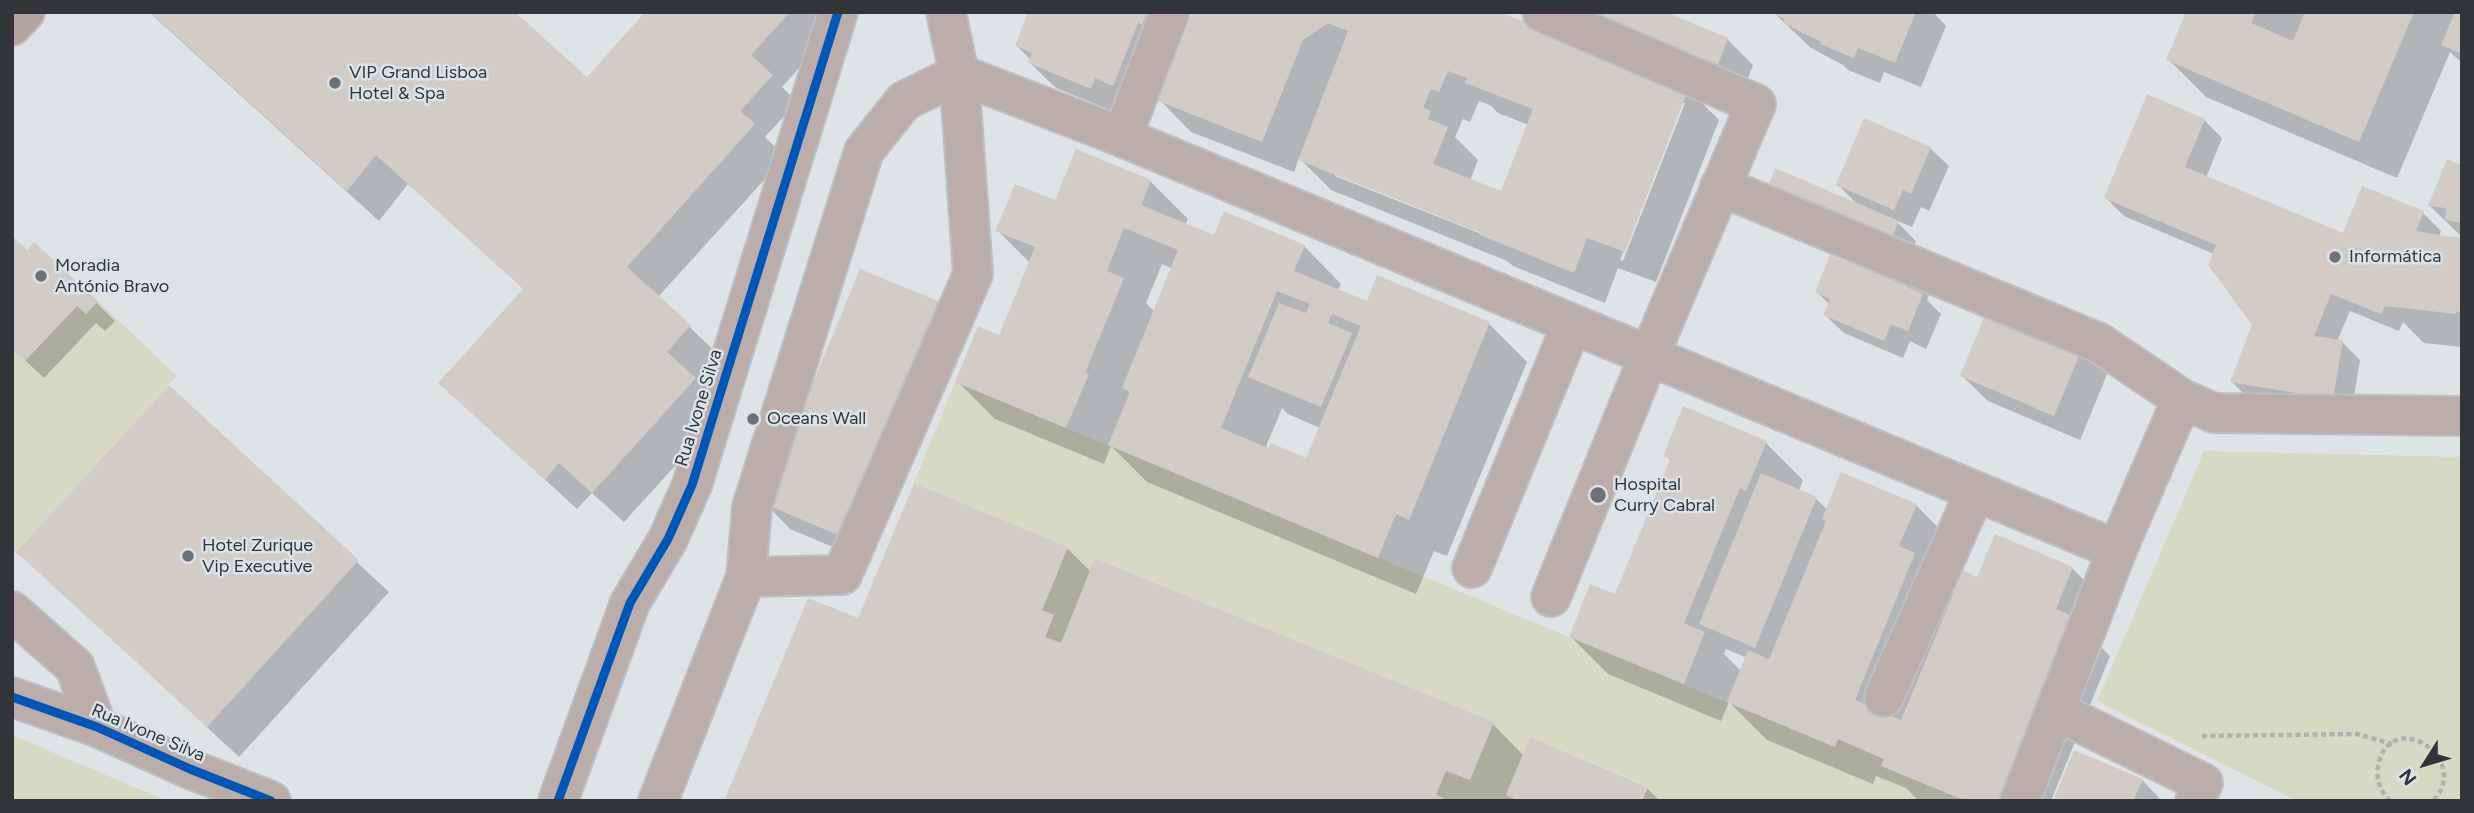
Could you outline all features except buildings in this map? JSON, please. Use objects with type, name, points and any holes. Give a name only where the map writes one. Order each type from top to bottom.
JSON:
[{"type":"main road","points":[[12,26],[25,12]]},
{"type":"street","name":"Rua Ivone Silva","points":[[558,801],[630,603],[668,538],[692,485],[838,12]]},
{"type":"street","points":[[746,577],[842,575],[972,274],[959,74],[946,12]]},
{"type":"street","points":[[1122,137],[1170,12]]},
{"type":"street","points":[[1542,12],[1756,104],[1551,597]]},
{"type":"street","points":[[658,801],[746,577],[752,507],[864,151],[904,101],[959,74],[1122,137],[2117,550]]},
{"type":"street","points":[[1720,186],[2099,343],[2182,399],[2214,413],[2462,416]]},
{"type":"street","points":[[1472,568],[1572,324]]},
{"type":"street","points":[[2020,801],[2117,550],[2182,399]]},
{"type":"street","points":[[1884,697],[1975,492]]},
{"type":"street","name":"Rua Ivone Silva","points":[[12,611],[75,667],[97,727]]},
{"type":"street","name":"Rua Ivone Silva","points":[[12,697],[97,727],[190,769],[271,801]]},
{"type":"street","points":[[2056,711],[2203,783],[2195,801]]},
{"type":"path","points":[[2158,761],[2187,737],[2357,734],[2392,744],[2414,738],[2435,747],[2446,767],[2447,779],[2436,800]]},
{"type":"path","points":[[2390,801],[2379,785],[2377,773],[2379,762],[2392,744]]},
{"type":"green space","points":[[98,301],[177,376],[16,552],[12,549],[12,350],[25,361],[77,306],[86,314]]},
{"type":"green space","points":[[955,382],[1834,747],[1838,739],[1966,801],[1642,801],[1648,786],[1530,737],[1506,795],[1519,801],[1449,801],[1436,795],[1446,771],[1493,722],[1096,558],[1061,643],[1045,637],[1054,615],[1042,610],[1068,547],[914,483]]},
{"type":"green space","points":[[2204,451],[2462,457],[2462,801],[2297,801],[2097,701]]},
{"type":"green space","points":[[12,735],[167,801],[12,801]]},
{"type":"cycle path","points":[[558,801],[630,603],[668,539],[692,485],[838,12]]},
{"type":"cycle path","points":[[12,697],[97,727],[190,769],[271,801]]},
{"type":"place","name":"VIP Grand Lisboa Hotel & Spa","points":[[335,83]]},
{"type":"place","name":"Informática","points":[[2335,257]]},
{"type":"place","name":"Moradia António Bravo","points":[[41,276]]},
{"type":"place","name":"Oceans Wall","points":[[753,419]]},
{"type":"place","name":"Hospital Curry Cabral","points":[[1598,495]]},
{"type":"place","name":"Hotel Zurique Vip Executive","points":[[188,556]]}]
